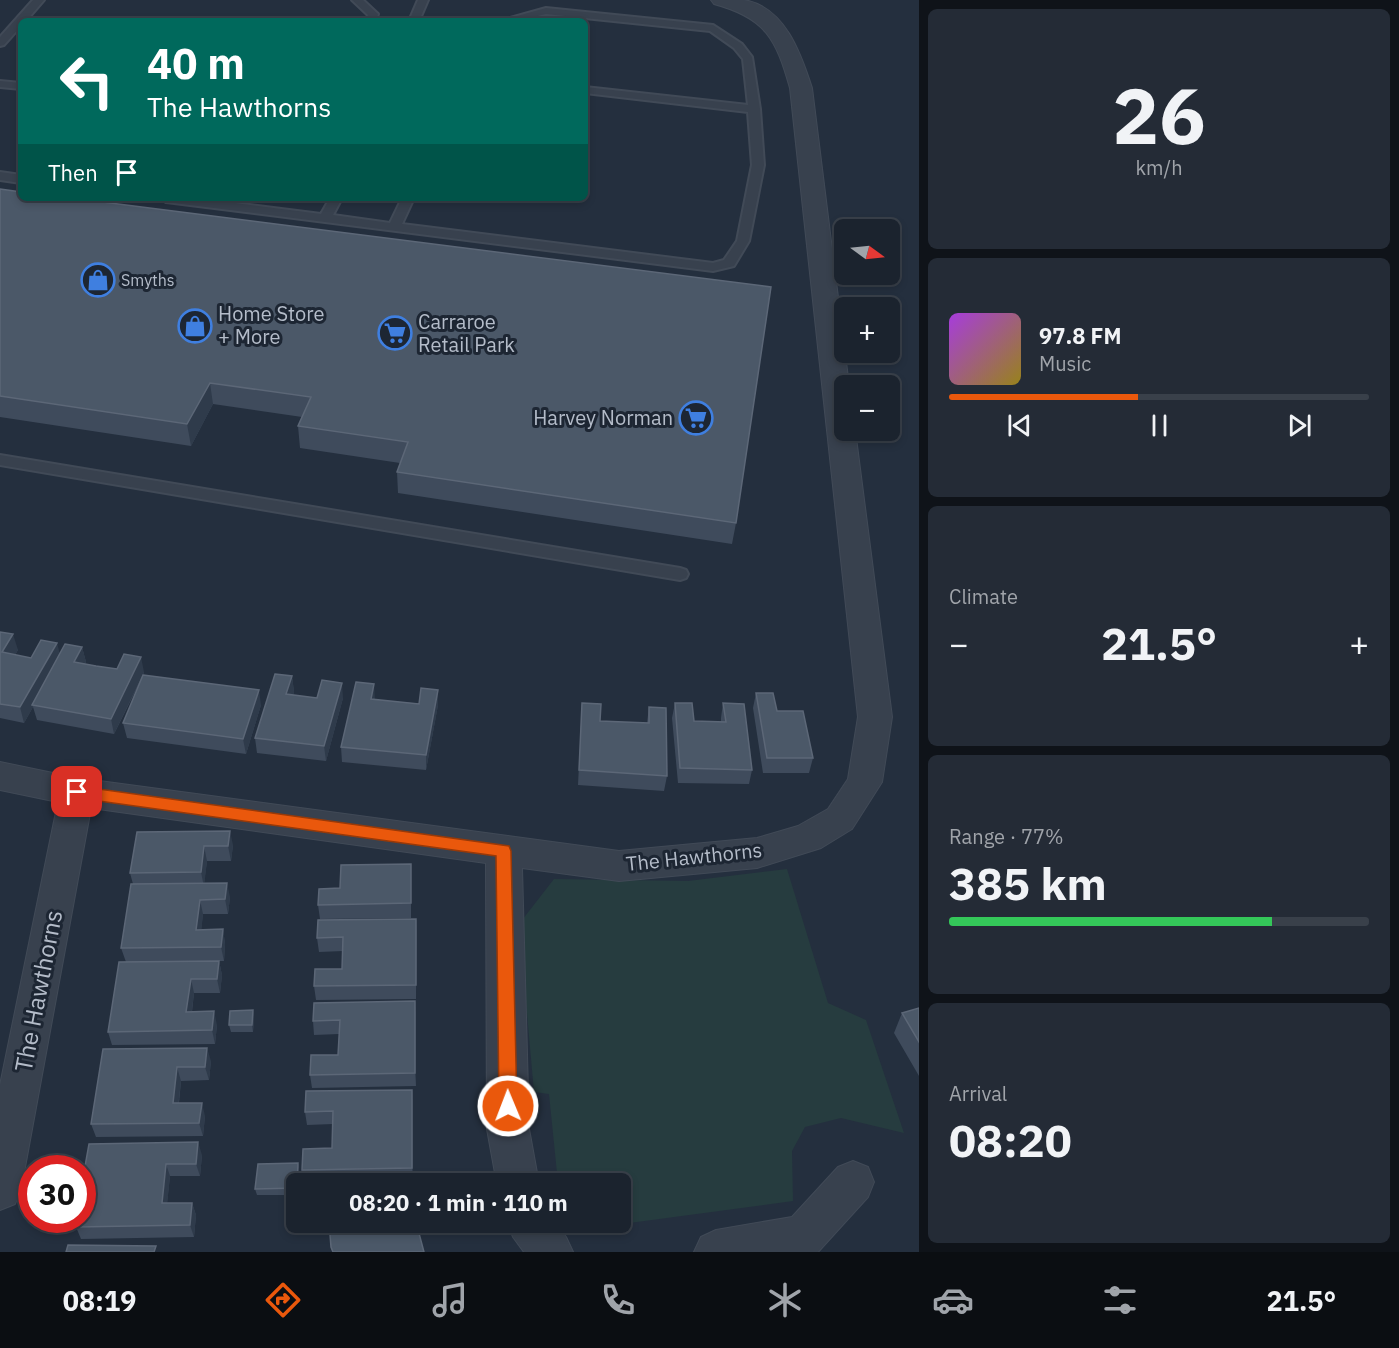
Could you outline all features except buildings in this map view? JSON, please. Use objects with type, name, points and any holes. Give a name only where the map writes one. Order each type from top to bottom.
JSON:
[{"type":"street","name":"The Hawthorns","points":[[0,776],[77,792],[619,866],[757,853],[808,838],[840,819],[865,782],[875,717],[801,88],[789,48],[771,22],[751,10],[721,0]]},
{"type":"street","name":"The Hawthorns","points":[[0,1189],[77,792]]},
{"type":"street","points":[[504,851],[508,1129],[516,1173]]},
{"type":"street","points":[[716,1252],[803,1237],[853,1182]]},
{"type":"street","points":[[536,1233],[551,1252]]},
{"type":"lane","points":[[23,18],[39,0]]},
{"type":"lane","points":[[357,0],[373,14],[372,18]]},
{"type":"lane","points":[[415,18],[423,0]]},
{"type":"lane","points":[[189,201],[712,267],[729,262],[743,241],[758,165],[748,59],[738,46],[713,28],[562,11],[514,18]]},
{"type":"lane","points":[[0,43],[18,23]]},
{"type":"lane","points":[[0,84],[18,86]]},
{"type":"lane","points":[[588,90],[754,109]]},
{"type":"lane","points":[[0,176],[18,179]]},
{"type":"lane","points":[[259,210],[265,201]]},
{"type":"lane","points":[[326,218],[334,201]]},
{"type":"lane","points":[[395,226],[407,201]]},
{"type":"lane","points":[[0,460],[680,574]]},
{"type":"green space","points":[[787,869],[828,1003],[866,1020],[904,1133],[841,1118],[805,1127],[792,1151],[793,1201],[631,1223],[631,1173],[557,1173],[549,1094],[534,1092],[519,924],[554,879],[688,881]]},
{"type":"place","name":"Smyths","points":[[98,280]]},
{"type":"place","name":"Home Store + More","points":[[195,326]]},
{"type":"place","name":"Carraroe Retail Park","points":[[395,333]]},
{"type":"place","name":"Harvey Norman","points":[[696,418]]},
{"type":"route","points":[[77,792],[504,851],[508,1106]]}]
